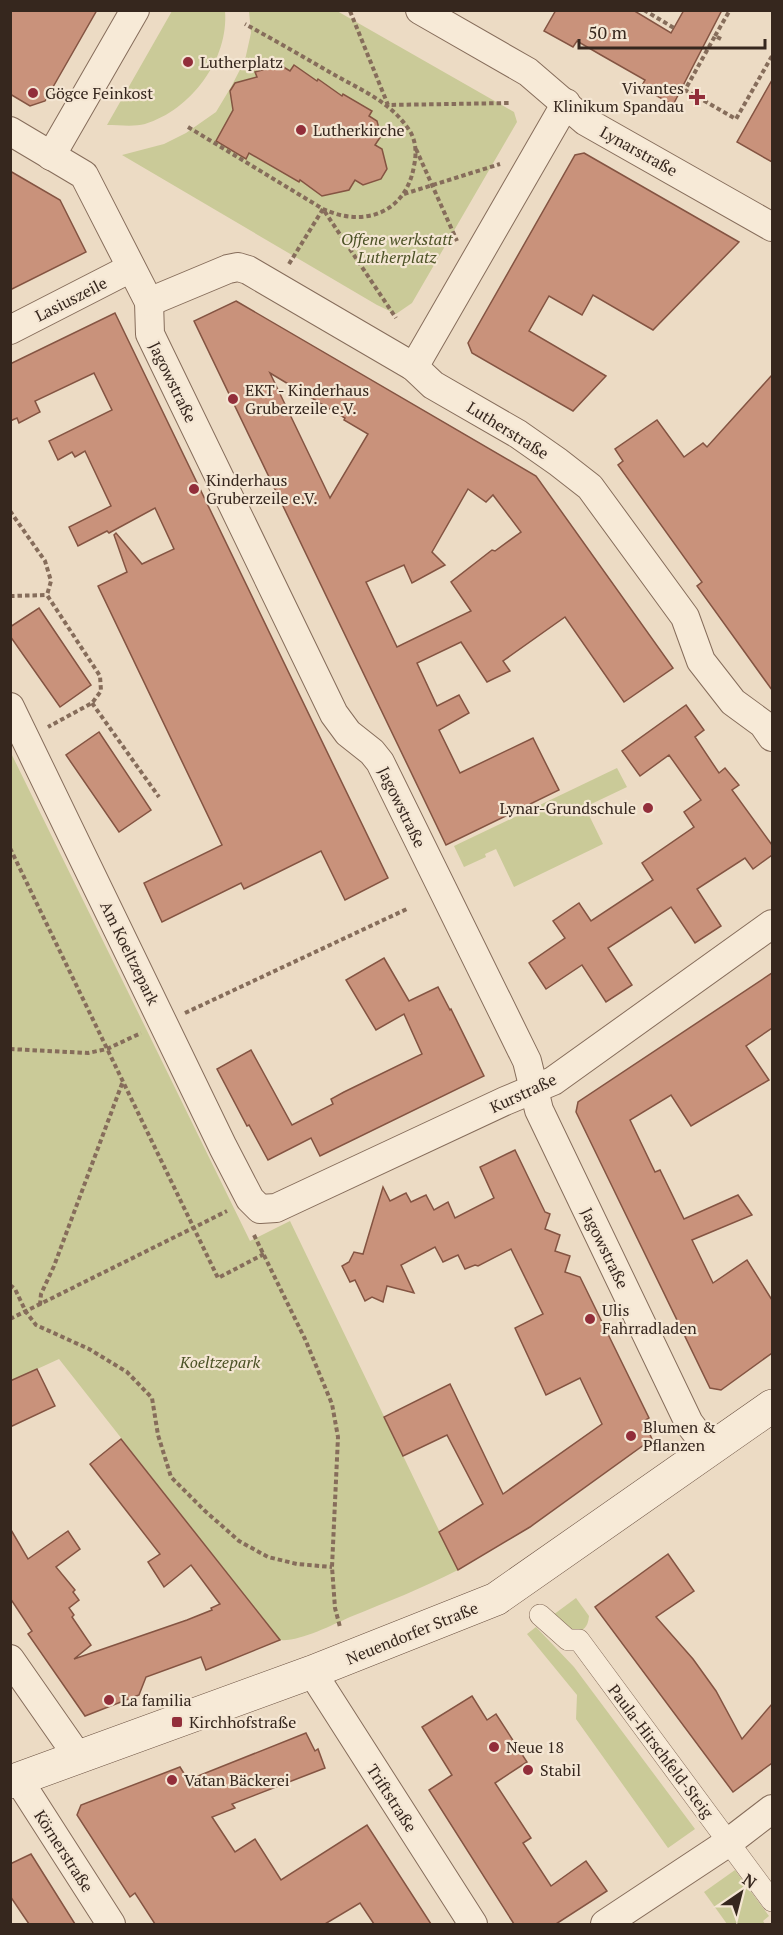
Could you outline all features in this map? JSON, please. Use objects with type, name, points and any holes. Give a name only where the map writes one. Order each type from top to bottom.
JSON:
[{"type":"main road","name":"Neuendorfer Straße","points":[[14,1780],[312,1672],[496,1599],[772,1406]]},
{"type":"street","points":[[51,156],[135,10]]},
{"type":"street","name":"Lynarstraße","points":[[420,10],[528,72],[585,121],[772,227]]},
{"type":"street","points":[[414,368],[566,103]]},
{"type":"street","name":"Jagowstraße","points":[[10,131],[84,175],[149,302],[150,334],[334,714],[348,734],[372,752],[380,762],[527,1061],[539,1110],[689,1423],[710,1451]]},
{"type":"street","name":"Lutherstraße","points":[[149,302],[228,268],[238,267],[248,270],[414,368],[433,385],[518,434],[590,487],[685,617],[701,661],[733,702],[763,724],[772,737]]},
{"type":"street","name":"Lasiuszeile","points":[[10,330],[131,268]]},
{"type":"street","name":"Am Koeltzepark","points":[[10,707],[240,1205]]},
{"type":"street","name":"Kurstraße","points":[[240,1205],[260,1209],[276,1208],[505,1101],[553,1081],[772,924]]},
{"type":"street","name":"Paula-Hirschfeld-Steig","points":[[540,1615],[568,1640],[579,1640],[772,1901]]},
{"type":"street","points":[[10,1659],[79,1758]]},
{"type":"street","name":"Triftstraße","points":[[312,1672],[473,1924]]},
{"type":"street","name":"Körnerstraße","points":[[14,1780],[111,1924]]},
{"type":"street","points":[[605,1924],[729,1842],[772,1809]]},
{"type":"path","points":[[644,10],[674,28]]},
{"type":"path","points":[[730,10],[685,90],[736,119],[765,74],[772,56]]},
{"type":"path","points":[[350,11],[388,105]]},
{"type":"path","points":[[245,24],[388,105],[409,128],[458,242]]},
{"type":"path","points":[[716,36],[721,39]]},
{"type":"path","points":[[388,105],[510,103]]},
{"type":"path","points":[[188,127],[323,209],[339,216],[356,219],[375,215],[395,204],[404,194],[411,182],[416,148]]},
{"type":"path","points":[[404,194],[501,164]]},
{"type":"path","points":[[289,264],[323,209]]},
{"type":"path","points":[[323,209],[396,318]]},
{"type":"path","points":[[10,511],[45,561],[51,581],[47,595],[100,676],[100,691],[92,703],[44,729]]},
{"type":"path","points":[[10,596],[47,595]]},
{"type":"path","points":[[92,703],[159,797]]},
{"type":"path","points":[[10,848],[218,1278],[264,1254]]},
{"type":"path","points":[[182,1014],[409,908]]},
{"type":"path","points":[[10,1049],[88,1053],[107,1049],[145,1031]]},
{"type":"path","points":[[40,1305],[41,1294],[54,1266],[123,1081]]},
{"type":"path","points":[[10,1319],[240,1205]]},
{"type":"path","points":[[254,1234],[305,1339],[332,1404],[338,1437],[332,1567],[335,1608],[340,1627]]},
{"type":"path","points":[[10,1285],[15,1289],[26,1312],[36,1325],[89,1349],[127,1372],[152,1398],[158,1435],[171,1477],[239,1541],[268,1557],[297,1564],[332,1567]]},
{"type":"green space","points":[[172,11],[225,11],[225,29],[214,64],[192,95],[162,117],[141,125],[107,125]]},
{"type":"green space","name":"Offene werkstatt Lutherplatz","points":[[249,11],[337,11],[514,112],[517,122],[412,303],[396,314],[122,155],[164,144],[186,133],[216,112],[245,60],[251,33]]},
{"type":"green space","name":"Koeltzepark","points":[[10,751],[250,1241],[290,1221],[458,1570],[315,1632],[280,1640],[59,1359],[11,1381]]},
{"type":"green space","points":[[617,768],[627,787],[585,807],[603,844],[514,887],[496,849],[485,854],[486,857],[464,867],[454,846]]},
{"type":"green space","points":[[576,1598],[589,1616],[585,1628],[574,1634],[553,1615]]},
{"type":"green space","points":[[536,1627],[574,1667],[695,1829],[668,1848],[576,1719],[577,1695],[527,1634]]},
{"type":"green space","points":[[735,1870],[769,1916],[763,1921],[765,1924],[727,1924],[704,1892]]},
{"type":"building","points":[[10,10],[97,10],[45,101],[30,106],[10,94]]},
{"type":"building","points":[[556,10],[633,10],[671,33],[684,10],[722,10],[673,105],[641,87],[645,80],[577,41],[573,47],[544,31]]},
{"type":"building","name":"Lutherkirche","points":[[280,65],[290,71],[294,65],[342,96],[343,94],[372,111],[369,116],[377,121],[381,136],[375,145],[382,149],[387,169],[381,179],[363,185],[355,180],[349,190],[322,196],[300,180],[299,182],[249,153],[246,159],[216,141],[233,110],[230,91],[235,83],[257,77],[255,72]]},
{"type":"building","points":[[772,80],[772,162],[737,142]]},
{"type":"building","points":[[584,153],[739,242],[653,330],[593,295],[582,315],[549,296],[529,331],[606,376],[573,411],[472,353],[468,343],[575,155]]},
{"type":"building","points":[[10,171],[60,200],[86,252],[10,290]]},
{"type":"building","points":[[236,301],[536,476],[673,668],[624,702],[565,617],[503,661],[510,671],[487,682],[461,642],[417,663],[437,706],[459,695],[469,713],[439,730],[460,773],[533,738],[559,790],[446,845],[194,321]],"holes":[[[270,373],[368,434],[330,498]],[[468,489],[486,502],[493,495],[521,532],[495,551],[492,550],[451,582],[471,611],[397,647],[366,582],[404,565],[412,583],[445,565],[432,552]]]},
{"type":"building","points":[[115,313],[388,878],[345,900],[321,851],[244,889],[241,883],[162,922],[144,883],[222,845],[98,586],[127,572],[114,535],[116,533],[142,564],[174,549],[155,508],[109,533],[107,531],[78,546],[69,527],[111,506],[85,451],[75,457],[72,452],[58,460],[49,441],[112,410],[94,373],[35,401],[40,412],[19,423],[17,418],[10,421],[10,364]]},
{"type":"building","points":[[772,375],[772,690],[697,586],[702,582],[618,465],[623,461],[615,449],[657,420],[684,457],[703,443],[707,447]]},
{"type":"building","points":[[39,608],[91,685],[60,707],[10,636],[10,627]]},
{"type":"building","points":[[686,705],[704,730],[695,737],[719,773],[725,768],[739,785],[732,790],[772,845],[772,855],[753,869],[745,858],[697,889],[721,926],[695,943],[671,907],[608,948],[632,985],[606,1002],[582,965],[546,989],[529,963],[565,938],[553,921],[579,903],[591,921],[653,880],[642,863],[694,827],[684,812],[701,800],[669,755],[640,776],[622,751]]},
{"type":"building","points":[[99,732],[151,810],[119,832],[66,755]]},
{"type":"building","points":[[384,958],[409,1001],[438,987],[484,1076],[320,1156],[311,1138],[268,1160],[217,1069],[251,1050],[292,1125],[333,1104],[331,1099],[422,1054],[404,1014],[376,1030],[346,980]]},
{"type":"building","points":[[772,973],[772,1028],[746,1046],[769,1080],[691,1126],[671,1095],[630,1120],[655,1172],[660,1170],[684,1219],[738,1195],[752,1215],[692,1240],[713,1283],[747,1260],[772,1300],[772,1353],[721,1390],[710,1388],[576,1112],[578,1102]]},
{"type":"building","points":[[515,1150],[545,1212],[550,1214],[545,1229],[560,1235],[555,1251],[570,1256],[565,1272],[580,1277],[649,1418],[644,1421],[652,1439],[530,1527],[458,1570],[439,1532],[483,1504],[447,1435],[403,1456],[384,1417],[450,1384],[503,1494],[602,1424],[580,1378],[546,1395],[515,1328],[543,1314],[511,1249],[478,1266],[465,1269],[458,1255],[443,1262],[435,1247],[401,1265],[414,1293],[387,1286],[383,1302],[372,1297],[365,1301],[355,1280],[350,1282],[342,1266],[349,1262],[354,1252],[363,1254],[383,1187],[390,1201],[406,1193],[411,1202],[426,1195],[434,1210],[448,1202],[455,1218],[494,1198],[480,1167]]},
{"type":"building","points":[[37,1369],[55,1406],[10,1427],[10,1381]]},
{"type":"building","points":[[121,1439],[280,1640],[206,1670],[201,1657],[146,1677],[139,1695],[85,1716],[28,1634],[32,1631],[10,1598],[10,1528],[28,1559],[68,1531],[80,1549],[56,1567],[75,1590],[73,1592],[79,1600],[69,1608],[74,1615],[72,1617],[91,1645],[74,1659],[187,1620],[212,1610],[211,1608],[220,1604],[191,1565],[164,1587],[148,1562],[160,1554],[90,1464]]},
{"type":"building","points":[[668,1554],[694,1591],[656,1617],[693,1659],[716,1691],[742,1739],[772,1704],[772,1763],[733,1792],[595,1607]]},
{"type":"building","points":[[472,1696],[487,1720],[496,1714],[527,1762],[495,1783],[531,1838],[523,1843],[551,1886],[586,1861],[607,1891],[556,1924],[514,1924],[429,1790],[452,1775],[422,1727]]},
{"type":"building","points":[[306,1733],[315,1751],[318,1749],[325,1768],[232,1804],[235,1808],[212,1817],[235,1852],[255,1839],[281,1880],[367,1825],[431,1924],[374,1924],[360,1903],[325,1924],[155,1924],[135,1893],[130,1897],[77,1815],[81,1805],[180,1767],[188,1780]]},
{"type":"building","points":[[31,1854],[75,1924],[29,1924],[10,1896],[10,1864]]},
{"type":"place","name":"Lutherplatz","points":[[188,62]]},
{"type":"place","name":"Gögce Feinkost","points":[[33,93]]},
{"type":"place","name":"Vivantes Klinikum Spandau","points":[[697,97]]},
{"type":"place","name":"Lutherkirche","points":[[301,130]]},
{"type":"place","name":"EKT - Kinderhaus Gruberzeile e.V.","points":[[233,399]]},
{"type":"place","name":"Kinderhaus Gruberzeile e.V.","points":[[194,489]]},
{"type":"place","name":"Lynar-Grundschule","points":[[648,808]]},
{"type":"place","name":"Ulis Fahrradladen","points":[[590,1319]]},
{"type":"place","name":"Blumen & Pflanzen","points":[[631,1436]]},
{"type":"place","name":"La familia","points":[[109,1700]]},
{"type":"place","name":"Kirchhofstraße","points":[[177,1722]]},
{"type":"place","name":"Neue 18","points":[[494,1747]]},
{"type":"place","name":"Stabil","points":[[528,1770]]},
{"type":"place","name":"Vatan Bäckerei","points":[[172,1780]]}]
